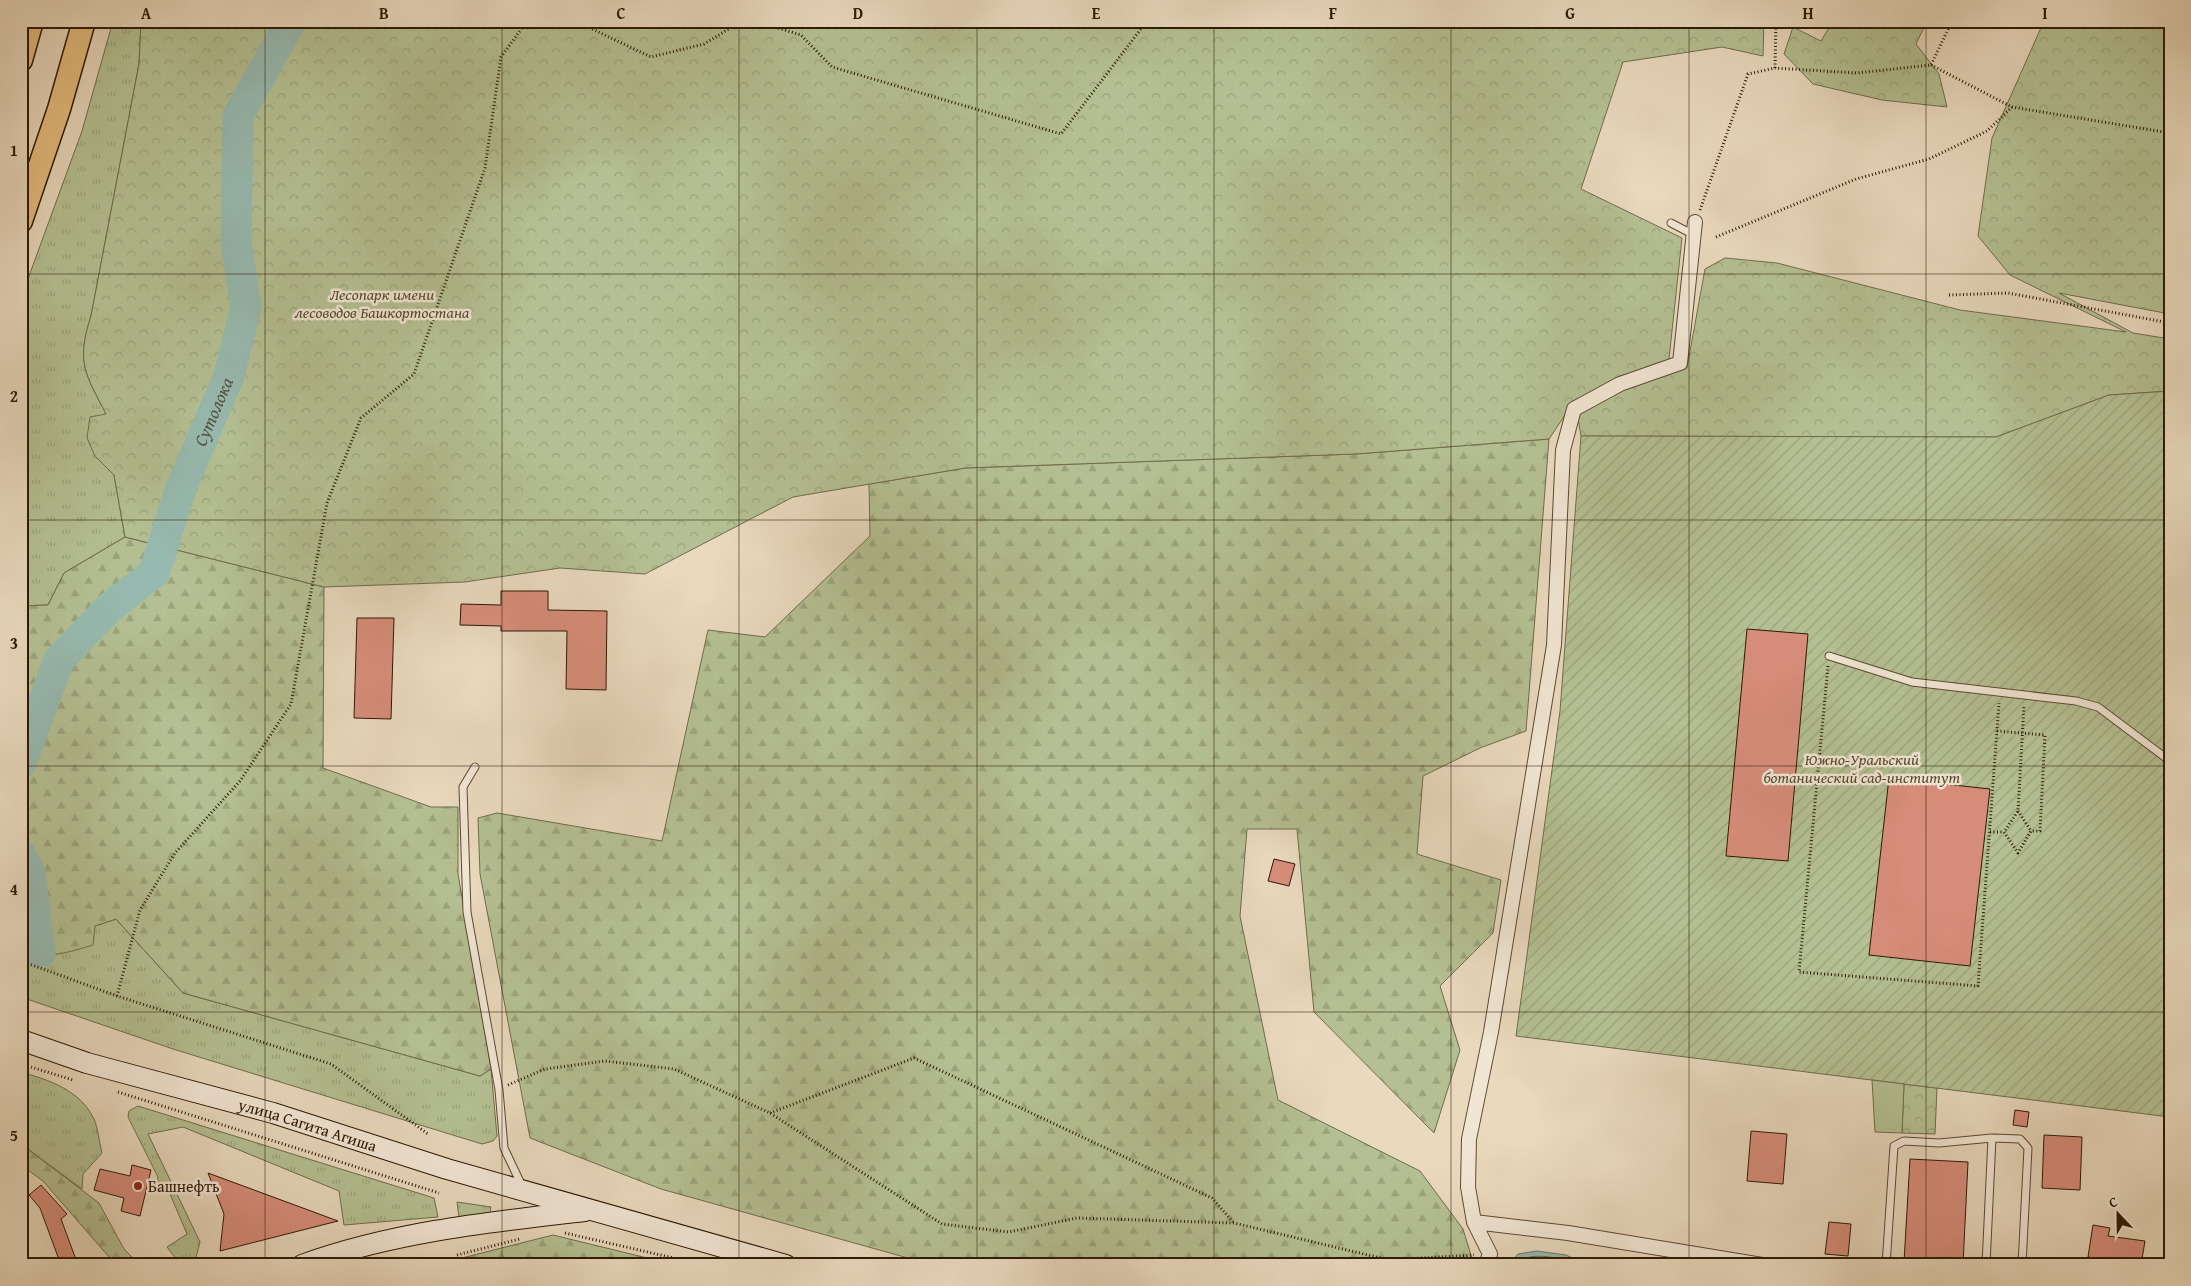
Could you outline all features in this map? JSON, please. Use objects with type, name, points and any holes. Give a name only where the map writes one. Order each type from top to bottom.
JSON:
[{"type":"main road","points":[[21,60],[32,21]]},
{"type":"main road","points":[[21,222],[59,109],[84,21]]},
{"type":"main road","name":"улица Сагита Агиша","points":[[21,1040],[88,1063],[273,1113],[447,1169],[786,1265]]},
{"type":"main road","name":"улица Сагита Агиша","points":[[302,1265],[330,1254],[452,1227],[594,1210]]},
{"type":"street","points":[[1488,1259],[1474,1222],[1468,1187],[1469,1139],[1491,1032],[1554,645],[1563,450],[1574,409],[1620,384],[1680,363],[1695,228]]},
{"type":"street","points":[[1474,1222],[1568,1233],[1762,1265]]},
{"type":"lane","points":[[1671,223],[1695,228]]},
{"type":"lane","points":[[1829,656],[1912,682],[2024,694],[2076,701],[2098,707],[2170,761]]},
{"type":"lane","points":[[475,767],[464,787],[467,912],[499,1090],[504,1148],[524,1191]]},
{"type":"lane","points":[[1886,1265],[1894,1146],[1904,1141],[1939,1143],[1992,1138],[2020,1139],[2028,1148],[2022,1265]]},
{"type":"lane","points":[[1986,1265],[1992,1138]]},
{"type":"path","points":[[116,996],[140,910],[175,853],[240,781],[291,704],[327,504],[361,418],[414,374],[484,168],[501,58],[526,21]]},
{"type":"path","points":[[562,21],[588,27],[651,57],[704,44],[742,21]]},
{"type":"path","points":[[755,21],[801,36],[832,67],[1061,134],[1147,21]]},
{"type":"path","points":[[1775,68],[1776,21]]},
{"type":"path","points":[[1930,64],[1952,21]]},
{"type":"path","points":[[1695,228],[1748,74],[1775,68],[1857,73],[1930,64],[2012,107],[2170,132]]},
{"type":"path","points":[[1716,237],[1856,179],[1929,159],[1987,131],[2012,107]]},
{"type":"path","points":[[1949,295],[2008,293],[2170,323]]},
{"type":"path","points":[[1829,656],[1799,972],[1978,986],[2000,692]]},
{"type":"path","points":[[2004,832],[2018,811],[2024,694]]},
{"type":"path","points":[[1997,731],[2045,735],[2040,831],[2031,831]]},
{"type":"path","points":[[2018,811],[2031,831]]},
{"type":"path","points":[[2004,832],[2018,853],[2031,831]]},
{"type":"path","points":[[1990,832],[2004,832]]},
{"type":"path","points":[[21,961],[116,996],[331,1064],[428,1134]]},
{"type":"path","points":[[770,1113],[914,1058],[1212,1198],[1234,1223]]},
{"type":"path","points":[[499,1090],[544,1069],[604,1061],[674,1069],[770,1113],[942,1224],[1009,1232],[1077,1218],[1234,1223],[1389,1260],[1488,1259]]},
{"type":"path","points":[[21,1064],[81,1082]]},
{"type":"path","points":[[116,1092],[440,1193]]},
{"type":"path","points":[[561,1232],[704,1265]]},
{"type":"path","points":[[457,1256],[522,1238]]},
{"type":"green space","points":[[113,21],[141,21],[139,64],[91,316],[86,332],[84,357],[88,378],[106,414],[95,456],[114,475],[125,537],[64,573],[48,605],[21,606],[21,298],[82,131]]},
{"type":"green space","name":"Лесопарк имени лесоводов Башкортостана","points":[[141,21],[1764,21],[1763,56],[1722,47],[1623,62],[1581,189],[1682,238],[1669,359],[1629,376],[1644,382],[1687,368],[1705,269],[1725,258],[1777,263],[1960,310],[2126,332],[2010,275],[1978,236],[1992,138],[2044,21],[2170,21],[2170,314],[2059,293],[2133,333],[2170,339],[2170,391],[2109,395],[1996,437],[1581,436],[1577,412],[1628,378],[1575,400],[1549,439],[1356,454],[965,468],[793,497],[645,574],[560,568],[465,582],[324,587],[125,537],[114,475],[95,456],[87,438],[90,417],[106,414],[88,377],[85,367],[84,345],[139,64]]},
{"type":"green space","points":[[1833,21],[1927,21],[1916,44],[1939,74],[1947,107],[1882,100],[1813,84],[1784,54],[1793,27],[1821,41]]},
{"type":"green space","name":"Южно-Уральский ботанический сад-институт","points":[[2170,391],[2170,1117],[1516,1036],[1560,711],[1581,436],[1996,437],[2109,395]]},
{"type":"green space","points":[[1549,439],[1526,731],[1480,748],[1423,776],[1417,854],[1501,880],[1493,933],[1440,986],[1460,1050],[1434,1133],[1314,1012],[1297,829],[1247,829],[1240,916],[1278,1100],[1420,1171],[1463,1229],[1474,1265],[933,1265],[661,1189],[530,1138],[480,874],[478,818],[497,813],[662,841],[708,630],[765,637],[870,536],[869,484],[965,468],[1356,454]]},
{"type":"green space","points":[[125,537],[324,587],[323,768],[431,807],[458,807],[458,874],[491,1069],[480,1076],[183,993],[116,919],[95,926],[93,945],[48,955],[21,952],[21,606],[48,605],[64,573]]},
{"type":"green space","points":[[116,919],[183,993],[480,1076],[491,1069],[497,1136],[493,1141],[482,1144],[173,1049],[21,997],[21,952],[32,956],[95,926]]},
{"type":"green space","points":[[21,1072],[53,1083],[72,1093],[88,1109],[94,1119],[102,1153],[83,1174],[82,1189],[21,1144]]},
{"type":"green space","points":[[1872,1080],[1904,1084],[1902,1133],[1875,1132]]},
{"type":"green space","points":[[1904,1084],[1937,1088],[1935,1134],[1902,1133]]},
{"type":"green space","points":[[138,1106],[434,1198],[438,1217],[344,1225],[339,1191],[183,1127],[148,1134],[200,1242],[194,1265],[185,1264],[176,1258],[167,1247],[187,1234],[167,1187],[153,1192],[158,1177],[128,1117],[129,1111]]},
{"type":"green space","points":[[21,1144],[99,1203],[124,1249],[140,1265],[116,1265],[43,1181],[21,1165]]},
{"type":"green space","points":[[457,1202],[491,1207],[490,1213],[459,1217]]},
{"type":"green space","points":[[553,1235],[676,1265],[365,1265],[450,1261]]},
{"type":"water","points":[[1537,1251],[1566,1255],[1588,1265],[1507,1265],[1518,1254]]},
{"type":"building","points":[[501,591],[548,591],[548,610],[607,611],[606,690],[566,689],[567,631],[501,631],[501,626],[460,625],[461,604],[501,605]]},
{"type":"building","points":[[357,618],[394,618],[391,719],[354,718]]},
{"type":"building","points":[[1747,629],[1808,634],[1788,861],[1726,856]]},
{"type":"building","points":[[1889,778],[1990,789],[1970,966],[1869,955]]},
{"type":"building","points":[[1274,859],[1295,864],[1289,886],[1268,881]]},
{"type":"building","points":[[2015,1110],[2029,1112],[2027,1127],[2013,1125]]},
{"type":"building","points":[[1751,1131],[1787,1134],[1783,1184],[1747,1181]]},
{"type":"building","points":[[2044,1135],[2082,1137],[2080,1190],[2042,1188]]},
{"type":"building","points":[[1910,1159],[1968,1162],[1963,1265],[1904,1262]]},
{"type":"building","points":[[132,1165],[151,1170],[140,1216],[121,1211],[124,1198],[94,1190],[100,1169],[130,1176]]},
{"type":"building","points":[[208,1173],[338,1221],[220,1251],[224,1214]]},
{"type":"building","points":[[41,1185],[67,1214],[61,1219],[78,1265],[61,1265],[40,1208],[29,1195]]},
{"type":"building","points":[[1829,1222],[1851,1224],[1848,1256],[1825,1254]]},
{"type":"building","points":[[2093,1225],[2110,1228],[2108,1236],[2145,1241],[2141,1265],[2112,1265],[2113,1261],[2088,1257]]},
{"type":"waterway","name":"Сутолока","points":[[21,763],[59,660],[109,608],[154,573],[181,488],[229,376],[246,307],[236,242],[238,116],[291,21]]},
{"type":"waterway","name":"Сутолока","points":[[21,855],[30,873],[40,953]]},
{"type":"place","name":"Башнефть","points":[[138,1186]]}]
